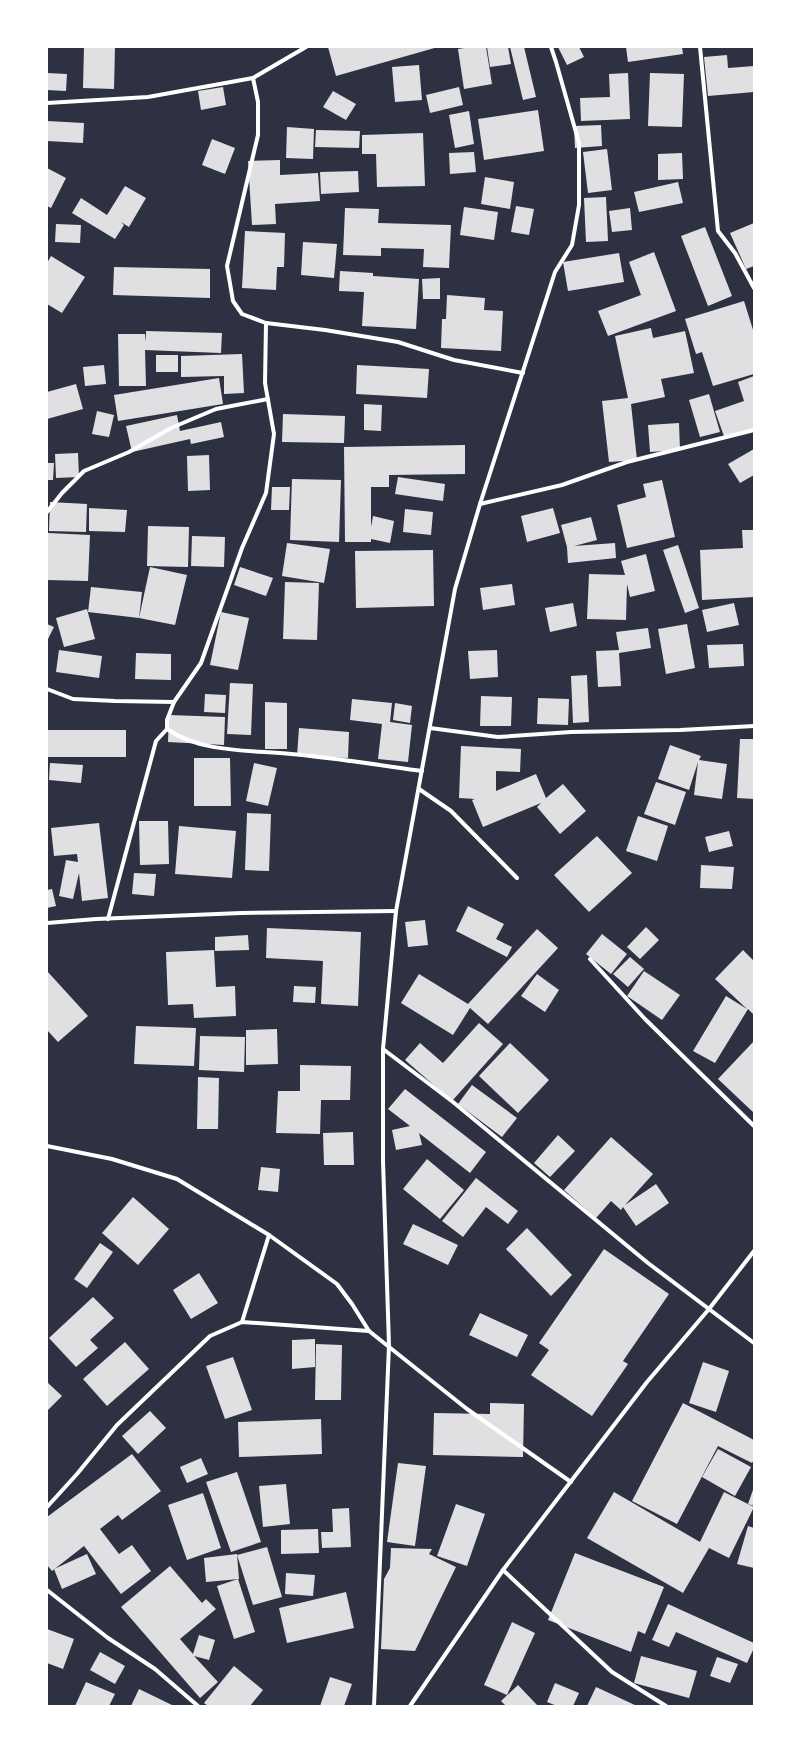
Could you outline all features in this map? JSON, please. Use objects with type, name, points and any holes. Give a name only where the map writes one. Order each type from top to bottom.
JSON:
[{"type":"street","points":[[47,103],[148,97],[253,78],[306,47]]},
{"type":"street","points":[[374,1706],[388,1345],[383,1161],[383,1049],[396,911],[455,589],[480,504],[555,272],[572,245],[579,205],[579,143],[551,47]]},
{"type":"street","points":[[700,47],[718,231],[735,253],[754,288]]},
{"type":"street","points":[[253,78],[258,102],[258,135],[227,266],[233,301],[242,314],[266,323],[398,342],[454,360],[523,372]]},
{"type":"street","points":[[108,918],[156,741],[167,729],[167,720],[174,702],[201,663],[242,548],[266,493],[274,434],[265,383],[266,323]]},
{"type":"street","points":[[47,512],[62,493],[84,471],[129,452],[171,428],[216,409],[268,399]]},
{"type":"street","points":[[480,504],[562,485],[627,462],[754,430]]},
{"type":"street","points":[[47,690],[73,699],[174,702]]},
{"type":"street","points":[[430,728],[498,737],[571,732],[680,730],[754,726]]},
{"type":"street","points":[[167,729],[178,737],[230,750],[291,754],[422,771]]},
{"type":"street","points":[[418,789],[451,811],[517,878]]},
{"type":"street","points":[[47,923],[108,918],[241,913],[396,911]]},
{"type":"street","points":[[590,959],[645,1019],[754,1126]]},
{"type":"street","points":[[383,1049],[453,1102],[648,1263],[754,1343]]},
{"type":"street","points":[[47,1146],[112,1160],[177,1180],[269,1236],[337,1284],[369,1330],[467,1409],[571,1482]]},
{"type":"street","points":[[242,1322],[269,1236]]},
{"type":"street","points":[[410,1706],[503,1570],[648,1382],[709,1309],[754,1251]]},
{"type":"street","points":[[47,1506],[77,1474],[117,1424],[210,1336],[242,1322],[369,1330]]},
{"type":"street","points":[[503,1570],[612,1672],[666,1706]]},
{"type":"street","points":[[47,1590],[108,1638],[155,1668],[198,1706]]},
{"type":"building","points":[[84,47],[115,47],[114,89],[83,88]]},
{"type":"building","points":[[328,47],[438,47],[336,76]]},
{"type":"building","points":[[486,47],[492,84],[464,89],[458,49]]},
{"type":"building","points":[[487,47],[508,47],[511,64],[490,67]]},
{"type":"building","points":[[510,47],[524,47],[536,97],[523,100]]},
{"type":"building","points":[[558,47],[579,47],[584,57],[567,65]]},
{"type":"building","points":[[626,47],[682,47],[683,54],[628,62]]},
{"type":"building","points":[[727,55],[728,68],[754,66],[754,92],[708,96],[704,57]]},
{"type":"building","points":[[419,65],[422,100],[395,102],[392,67]]},
{"type":"building","points":[[47,73],[67,74],[66,91],[47,90]]},
{"type":"building","points":[[628,73],[630,119],[581,121],[580,98],[610,97],[609,74]]},
{"type":"building","points":[[650,73],[684,74],[682,127],[648,126]]},
{"type":"building","points":[[223,87],[226,105],[201,110],[198,91]]},
{"type":"building","points":[[459,87],[463,105],[430,113],[426,95]]},
{"type":"building","points":[[333,91],[356,104],[346,120],[323,107]]},
{"type":"building","points":[[538,110],[544,151],[484,160],[478,119]]},
{"type":"building","points":[[469,111],[474,144],[455,148],[449,115]]},
{"type":"building","points":[[47,121],[84,123],[83,143],[47,141]]},
{"type":"building","points":[[601,125],[602,146],[575,148],[574,126]]},
{"type":"building","points":[[287,127],[314,129],[313,159],[286,158]]},
{"type":"building","points":[[316,130],[360,131],[359,148],[315,147]]},
{"type":"building","points":[[423,133],[425,186],[377,187],[376,154],[362,154],[362,135]]},
{"type":"building","points":[[212,139],[235,148],[225,174],[202,165]]},
{"type":"building","points":[[607,149],[612,190],[588,193],[583,152]]},
{"type":"building","points":[[474,152],[476,172],[450,174],[449,153]]},
{"type":"building","points":[[682,153],[683,179],[658,180],[658,154]]},
{"type":"building","points":[[280,160],[280,175],[318,173],[320,201],[275,204],[276,224],[252,225],[248,161]]},
{"type":"building","points":[[47,168],[66,178],[51,208],[47,206]]},
{"type":"building","points":[[358,171],[359,192],[321,194],[320,172]]},
{"type":"building","points":[[485,177],[514,182],[510,209],[481,204]]},
{"type":"building","points":[[678,182],[683,203],[639,212],[634,192]]},
{"type":"building","points":[[125,186],[146,198],[129,227],[121,222],[124,225],[115,239],[72,213],[81,198],[107,215]]},
{"type":"building","points":[[606,197],[608,241],[586,242],[584,198]]},
{"type":"building","points":[[516,206],[534,209],[529,235],[511,232]]},
{"type":"building","points":[[464,207],[498,212],[494,240],[460,235]]},
{"type":"building","points":[[345,208],[379,209],[378,223],[451,225],[449,268],[423,267],[424,249],[381,248],[381,256],[343,255]]},
{"type":"building","points":[[630,208],[632,230],[612,232],[609,211]]},
{"type":"building","points":[[754,223],[754,266],[746,269],[730,233]]},
{"type":"building","points":[[56,224],[81,225],[80,243],[55,242]]},
{"type":"building","points":[[705,227],[732,296],[708,306],[681,236]]},
{"type":"building","points":[[245,231],[285,233],[284,267],[277,267],[276,290],[242,288]]},
{"type":"building","points":[[303,242],[337,244],[334,278],[301,275]]},
{"type":"building","points":[[654,252],[676,311],[608,336],[598,311],[641,295],[629,262]]},
{"type":"building","points":[[619,253],[624,282],[568,291],[563,262]]},
{"type":"building","points":[[51,256],[85,277],[62,313],[47,304],[47,263]]},
{"type":"building","points":[[114,267],[210,269],[210,298],[113,295]]},
{"type":"building","points":[[340,271],[373,273],[373,276],[419,279],[416,329],[362,326],[364,292],[339,291]]},
{"type":"building","points":[[440,278],[440,299],[423,299],[422,279]]},
{"type":"building","points":[[447,295],[485,298],[484,310],[503,311],[501,351],[441,348],[442,319],[446,319]]},
{"type":"building","points":[[744,301],[754,333],[754,374],[713,386],[702,352],[696,354],[685,319]]},
{"type":"building","points":[[651,328],[653,338],[685,331],[694,373],[661,379],[665,397],[631,404],[637,460],[609,462],[602,401],[628,398],[615,336]]},
{"type":"building","points":[[146,331],[222,333],[221,353],[145,350],[146,386],[119,386],[118,334],[145,334],[146,342]]},
{"type":"building","points":[[242,354],[244,393],[224,394],[224,376],[181,377],[181,356]]},
{"type":"building","points":[[156,355],[178,355],[178,372],[156,372]]},
{"type":"building","points":[[104,365],[106,384],[85,386],[83,367]]},
{"type":"building","points":[[357,365],[429,369],[427,398],[356,394]]},
{"type":"building","points":[[754,376],[754,429],[725,439],[715,411],[744,401],[738,382]]},
{"type":"building","points":[[219,378],[223,404],[118,421],[114,395]]},
{"type":"building","points":[[76,384],[83,409],[47,419],[47,392]]},
{"type":"building","points":[[709,394],[720,432],[700,437],[689,400]]},
{"type":"building","points":[[364,404],[382,405],[381,431],[364,430]]},
{"type":"building","points":[[97,411],[114,415],[109,437],[92,434]]},
{"type":"building","points":[[283,414],[345,416],[344,443],[282,442]]},
{"type":"building","points":[[177,415],[180,431],[221,422],[224,437],[191,444],[190,439],[132,452],[126,426]]},
{"type":"building","points":[[679,423],[680,450],[650,452],[648,425]]},
{"type":"building","points":[[465,445],[465,474],[389,475],[389,487],[371,487],[371,527],[373,516],[394,521],[390,543],[371,539],[371,542],[345,542],[344,447]]},
{"type":"building","points":[[754,449],[754,475],[740,483],[728,464]]},
{"type":"building","points":[[78,453],[79,477],[56,478],[55,454]]},
{"type":"building","points":[[209,455],[210,490],[188,491],[187,456]]},
{"type":"building","points":[[47,463],[54,463],[53,480],[47,480]]},
{"type":"building","points":[[398,477],[445,484],[443,501],[395,494]]},
{"type":"building","points":[[292,479],[341,480],[339,542],[290,540]]},
{"type":"building","points":[[662,480],[675,537],[627,548],[617,505],[646,497],[643,484]]},
{"type":"building","points":[[272,487],[290,487],[289,510],[271,510]]},
{"type":"building","points":[[50,502],[87,504],[86,532],[49,531]]},
{"type":"building","points":[[89,508],[127,510],[125,532],[89,531]]},
{"type":"building","points":[[553,508],[560,533],[527,542],[521,516]]},
{"type":"building","points":[[405,509],[433,512],[431,535],[403,532]]},
{"type":"building","points":[[591,517],[597,540],[574,546],[615,543],[616,558],[568,563],[567,547],[561,525]]},
{"type":"building","points":[[148,526],[189,527],[188,567],[147,566]]},
{"type":"building","points":[[742,530],[754,530],[754,597],[702,600],[700,550],[743,548]]},
{"type":"building","points":[[48,533],[90,535],[88,581],[47,580]]},
{"type":"building","points":[[192,536],[225,537],[224,567],[191,566]]},
{"type":"building","points":[[287,543],[330,549],[324,583],[282,576]]},
{"type":"building","points":[[678,545],[699,608],[685,613],[663,550]]},
{"type":"building","points":[[433,550],[434,606],[356,608],[355,551]]},
{"type":"building","points":[[646,554],[655,591],[630,597],[627,584],[626,620],[587,619],[589,574],[625,575],[621,561]]},
{"type":"building","points":[[150,567],[187,575],[175,625],[139,618]]},
{"type":"building","points":[[240,567],[273,578],[266,596],[234,585]]},
{"type":"building","points":[[285,582],[319,583],[317,640],[283,639]]},
{"type":"building","points":[[512,584],[515,605],[483,610],[480,588]]},
{"type":"building","points":[[91,587],[142,592],[139,618],[88,612]]},
{"type":"building","points":[[573,603],[577,626],[550,632],[545,608]]},
{"type":"building","points":[[734,603],[739,625],[707,632],[702,610]]},
{"type":"building","points":[[87,609],[95,639],[64,647],[56,618]]},
{"type":"building","points":[[221,612],[249,618],[238,670],[210,665]]},
{"type":"building","points":[[47,624],[54,627],[47,641]]},
{"type":"building","points":[[687,624],[695,668],[666,674],[658,629]]},
{"type":"building","points":[[648,628],[651,648],[619,653],[621,686],[598,687],[596,651],[619,650],[616,632]]},
{"type":"building","points":[[743,644],[744,666],[709,668],[707,645]]},
{"type":"building","points":[[59,650],[102,656],[99,678],[56,672]]},
{"type":"building","points":[[497,650],[498,677],[470,679],[468,651]]},
{"type":"building","points":[[136,653],[171,654],[171,680],[135,679]]},
{"type":"building","points":[[587,675],[589,722],[573,723],[571,676]]},
{"type":"building","points":[[230,683],[253,684],[251,735],[227,734]]},
{"type":"building","points":[[205,694],[226,695],[225,713],[204,712]]},
{"type":"building","points":[[481,696],[512,697],[511,726],[480,726]]},
{"type":"building","points":[[538,698],[569,699],[568,725],[537,724]]},
{"type":"building","points":[[352,699],[392,703],[390,722],[412,725],[408,762],[378,759],[382,724],[350,720]]},
{"type":"building","points":[[265,702],[287,703],[287,749],[265,749]]},
{"type":"building","points":[[395,703],[412,706],[410,723],[393,720]]},
{"type":"building","points":[[169,715],[225,717],[224,745],[168,742]]},
{"type":"building","points":[[299,728],[349,732],[348,758],[297,756]]},
{"type":"building","points":[[47,730],[126,730],[126,757],[47,757]]},
{"type":"building","points":[[740,739],[754,739],[754,799],[737,798]]},
{"type":"building","points":[[670,745],[701,756],[699,760],[727,764],[722,799],[694,795],[698,762],[689,790],[658,779]]},
{"type":"building","points":[[461,746],[521,749],[520,772],[496,771],[496,791],[536,774],[546,798],[563,784],[586,811],[560,834],[537,807],[541,803],[483,827],[472,800],[475,799],[459,798]]},
{"type":"building","points":[[194,758],[230,758],[231,806],[194,806]]},
{"type":"building","points":[[50,763],[83,765],[81,783],[49,780]]},
{"type":"building","points":[[254,763],[277,768],[268,806],[246,801]]},
{"type":"building","points":[[656,782],[686,792],[675,825],[644,814]]},
{"type":"building","points":[[247,813],[271,814],[269,871],[245,870]]},
{"type":"building","points":[[638,816],[668,826],[657,861],[626,851]]},
{"type":"building","points":[[139,821],[168,821],[169,864],[140,865]]},
{"type":"building","points":[[99,823],[108,898],[82,901],[79,873],[73,899],[59,896],[66,860],[78,862],[77,854],[54,856],[51,828]]},
{"type":"building","points":[[179,826],[236,831],[232,878],[175,874]]},
{"type":"building","points":[[729,831],[733,846],[709,852],[705,837]]},
{"type":"building","points":[[597,836],[632,873],[589,912],[554,875]]},
{"type":"building","points":[[701,865],[734,867],[732,889],[700,888]]},
{"type":"building","points":[[134,873],[156,874],[154,896],[132,894]]},
{"type":"building","points":[[52,889],[56,906],[47,908],[47,890]]},
{"type":"building","points":[[468,906],[504,924],[496,939],[512,947],[507,957],[456,931]]},
{"type":"building","points":[[425,920],[428,945],[408,947],[405,922]]},
{"type":"building","points":[[646,927],[659,940],[640,959],[627,947]]},
{"type":"building","points":[[267,928],[361,932],[358,1006],[321,1004],[323,961],[266,958]]},
{"type":"building","points":[[537,929],[558,948],[488,1024],[470,1008],[453,1035],[401,1003],[419,974],[468,1004]]},
{"type":"building","points":[[602,934],[627,954],[611,974],[586,954]]},
{"type":"building","points":[[248,935],[249,950],[215,951],[215,937]]},
{"type":"building","points":[[214,950],[216,987],[235,986],[236,1016],[194,1018],[193,1004],[168,1005],[166,952]]},
{"type":"building","points":[[743,950],[754,961],[754,1015],[748,1009],[715,1063],[693,1051],[726,996],[747,1009],[715,979]]},
{"type":"building","points":[[630,957],[644,969],[628,987],[613,974]]},
{"type":"building","points":[[47,971],[88,1016],[58,1042],[47,1030]]},
{"type":"building","points":[[644,971],[680,995],[662,1020],[627,996]]},
{"type":"building","points":[[537,974],[559,990],[545,1012],[521,996]]},
{"type":"building","points":[[294,986],[316,987],[315,1003],[293,1002]]},
{"type":"building","points":[[479,1023],[503,1044],[452,1101],[405,1060],[420,1043],[443,1063]]},
{"type":"building","points":[[136,1026],[196,1028],[194,1066],[134,1064]]},
{"type":"building","points":[[277,1029],[278,1064],[246,1065],[246,1030]]},
{"type":"building","points":[[200,1036],[245,1037],[244,1072],[199,1070]]},
{"type":"building","points":[[754,1041],[754,1113],[718,1079]]},
{"type":"building","points":[[510,1043],[549,1080],[518,1113],[479,1076]]},
{"type":"building","points":[[300,1065],[351,1066],[350,1100],[321,1100],[320,1134],[276,1133],[278,1091],[300,1091]]},
{"type":"building","points":[[198,1077],[219,1078],[218,1129],[197,1129]]},
{"type":"building","points":[[472,1085],[517,1118],[502,1137],[458,1104]]},
{"type":"building","points":[[405,1089],[486,1152],[470,1173],[419,1133],[422,1145],[396,1150],[392,1130],[410,1126],[388,1109]]},
{"type":"building","points":[[353,1132],[354,1165],[324,1165],[323,1133]]},
{"type":"building","points":[[558,1135],[575,1151],[550,1177],[534,1163]]},
{"type":"building","points":[[611,1137],[653,1174],[625,1205],[656,1184],[669,1203],[636,1226],[623,1207],[621,1210],[611,1201],[596,1218],[564,1190]]},
{"type":"building","points":[[427,1159],[464,1190],[440,1219],[403,1189]]},
{"type":"building","points":[[261,1167],[280,1169],[278,1192],[258,1190]]},
{"type":"building","points":[[476,1178],[518,1211],[508,1224],[486,1207],[463,1237],[442,1221]]},
{"type":"building","points":[[133,1197],[169,1229],[138,1265],[102,1233]]},
{"type":"building","points":[[413,1224],[458,1245],[448,1265],[403,1244]]},
{"type":"building","points":[[527,1228],[572,1275],[551,1296],[506,1249]]},
{"type":"building","points":[[100,1243],[113,1252],[87,1288],[74,1279]]},
{"type":"building","points":[[604,1249],[669,1294],[623,1361],[628,1364],[592,1416],[531,1375],[549,1350],[539,1343]]},
{"type":"building","points":[[199,1273],[218,1303],[191,1319],[173,1290]]},
{"type":"building","points":[[93,1297],[114,1318],[90,1340],[98,1348],[76,1367],[49,1338]]},
{"type":"building","points":[[480,1313],[528,1335],[517,1357],[469,1335]]},
{"type":"building","points":[[315,1339],[315,1367],[292,1369],[292,1340]]},
{"type":"building","points":[[125,1342],[149,1369],[107,1406],[83,1379]]},
{"type":"building","points":[[316,1344],[342,1345],[341,1400],[315,1400]]},
{"type":"building","points":[[233,1357],[252,1410],[225,1419],[206,1366]]},
{"type":"building","points":[[703,1362],[729,1371],[716,1412],[689,1403]]},
{"type":"building","points":[[47,1382],[62,1396],[47,1411]]},
{"type":"building","points":[[490,1403],[524,1404],[523,1457],[433,1455],[434,1413],[490,1414]]},
{"type":"building","points":[[683,1403],[754,1440],[754,1460],[752,1463],[718,1446],[677,1524],[632,1501]]},
{"type":"building","points":[[150,1411],[166,1428],[138,1454],[122,1436]]},
{"type":"building","points":[[321,1419],[322,1454],[239,1457],[238,1422]]},
{"type":"building","points":[[718,1449],[751,1467],[735,1496],[702,1477]]},
{"type":"building","points":[[132,1454],[161,1491],[122,1520],[118,1515],[100,1529],[119,1554],[132,1545],[151,1571],[121,1594],[84,1546],[52,1571],[47,1565],[47,1517]]},
{"type":"building","points":[[201,1458],[208,1474],[187,1483],[180,1467]]},
{"type":"building","points":[[398,1463],[426,1466],[415,1546],[387,1542]]},
{"type":"building","points":[[237,1472],[261,1542],[231,1552],[206,1482]]},
{"type":"building","points":[[286,1484],[290,1524],[263,1527],[259,1486]]},
{"type":"building","points":[[754,1487],[754,1506],[748,1504]]},
{"type":"building","points":[[614,1492],[700,1542],[724,1492],[754,1507],[729,1558],[709,1548],[683,1593],[587,1538]]},
{"type":"building","points":[[203,1493],[221,1548],[187,1560],[168,1505]]},
{"type":"building","points":[[456,1504],[485,1514],[467,1566],[437,1556]]},
{"type":"building","points":[[349,1508],[351,1547],[322,1548],[321,1532],[333,1532],[332,1509]]},
{"type":"building","points":[[748,1526],[754,1528],[754,1568],[737,1564]]},
{"type":"building","points":[[318,1529],[319,1553],[281,1554],[281,1530]]},
{"type":"building","points":[[267,1547],[282,1597],[253,1605],[237,1555]]},
{"type":"building","points":[[391,1548],[432,1549],[429,1554],[456,1567],[415,1651],[381,1649],[384,1579],[390,1568]]},
{"type":"building","points":[[575,1553],[664,1587],[645,1634],[638,1631],[631,1652],[548,1620]]},
{"type":"building","points":[[87,1554],[96,1574],[62,1589],[54,1569]]},
{"type":"building","points":[[237,1554],[239,1579],[206,1582],[204,1558]]},
{"type":"building","points":[[170,1566],[202,1603],[206,1599],[216,1609],[180,1639],[193,1654],[199,1635],[215,1640],[209,1660],[194,1656],[218,1682],[200,1698],[121,1607]]},
{"type":"building","points":[[286,1573],[315,1575],[313,1596],[285,1594]]},
{"type":"building","points":[[238,1579],[255,1632],[234,1639],[217,1586]]},
{"type":"building","points":[[346,1592],[354,1628],[287,1643],[279,1608]]},
{"type":"building","points":[[668,1604],[754,1643],[754,1648],[747,1663],[676,1632],[669,1647],[652,1640]]},
{"type":"building","points":[[512,1622],[535,1633],[507,1695],[484,1685]]},
{"type":"building","points":[[47,1629],[74,1639],[63,1669],[47,1663]]},
{"type":"building","points":[[100,1652],[125,1666],[115,1684],[90,1670]]},
{"type":"building","points":[[641,1656],[697,1671],[689,1698],[634,1683]]},
{"type":"building","points":[[717,1657],[738,1664],[730,1683],[710,1676]]},
{"type":"building","points":[[234,1666],[263,1690],[250,1706],[208,1706],[204,1703]]},
{"type":"building","points":[[330,1677],[352,1684],[344,1706],[320,1706]]},
{"type":"building","points":[[86,1682],[115,1694],[109,1706],[75,1706]]},
{"type":"building","points":[[555,1683],[579,1693],[573,1706],[557,1706],[547,1702]]},
{"type":"building","points":[[518,1685],[538,1706],[506,1706],[501,1701]]},
{"type":"building","points":[[596,1687],[637,1706],[587,1706]]},
{"type":"building","points":[[139,1689],[174,1706],[131,1706]]}]
